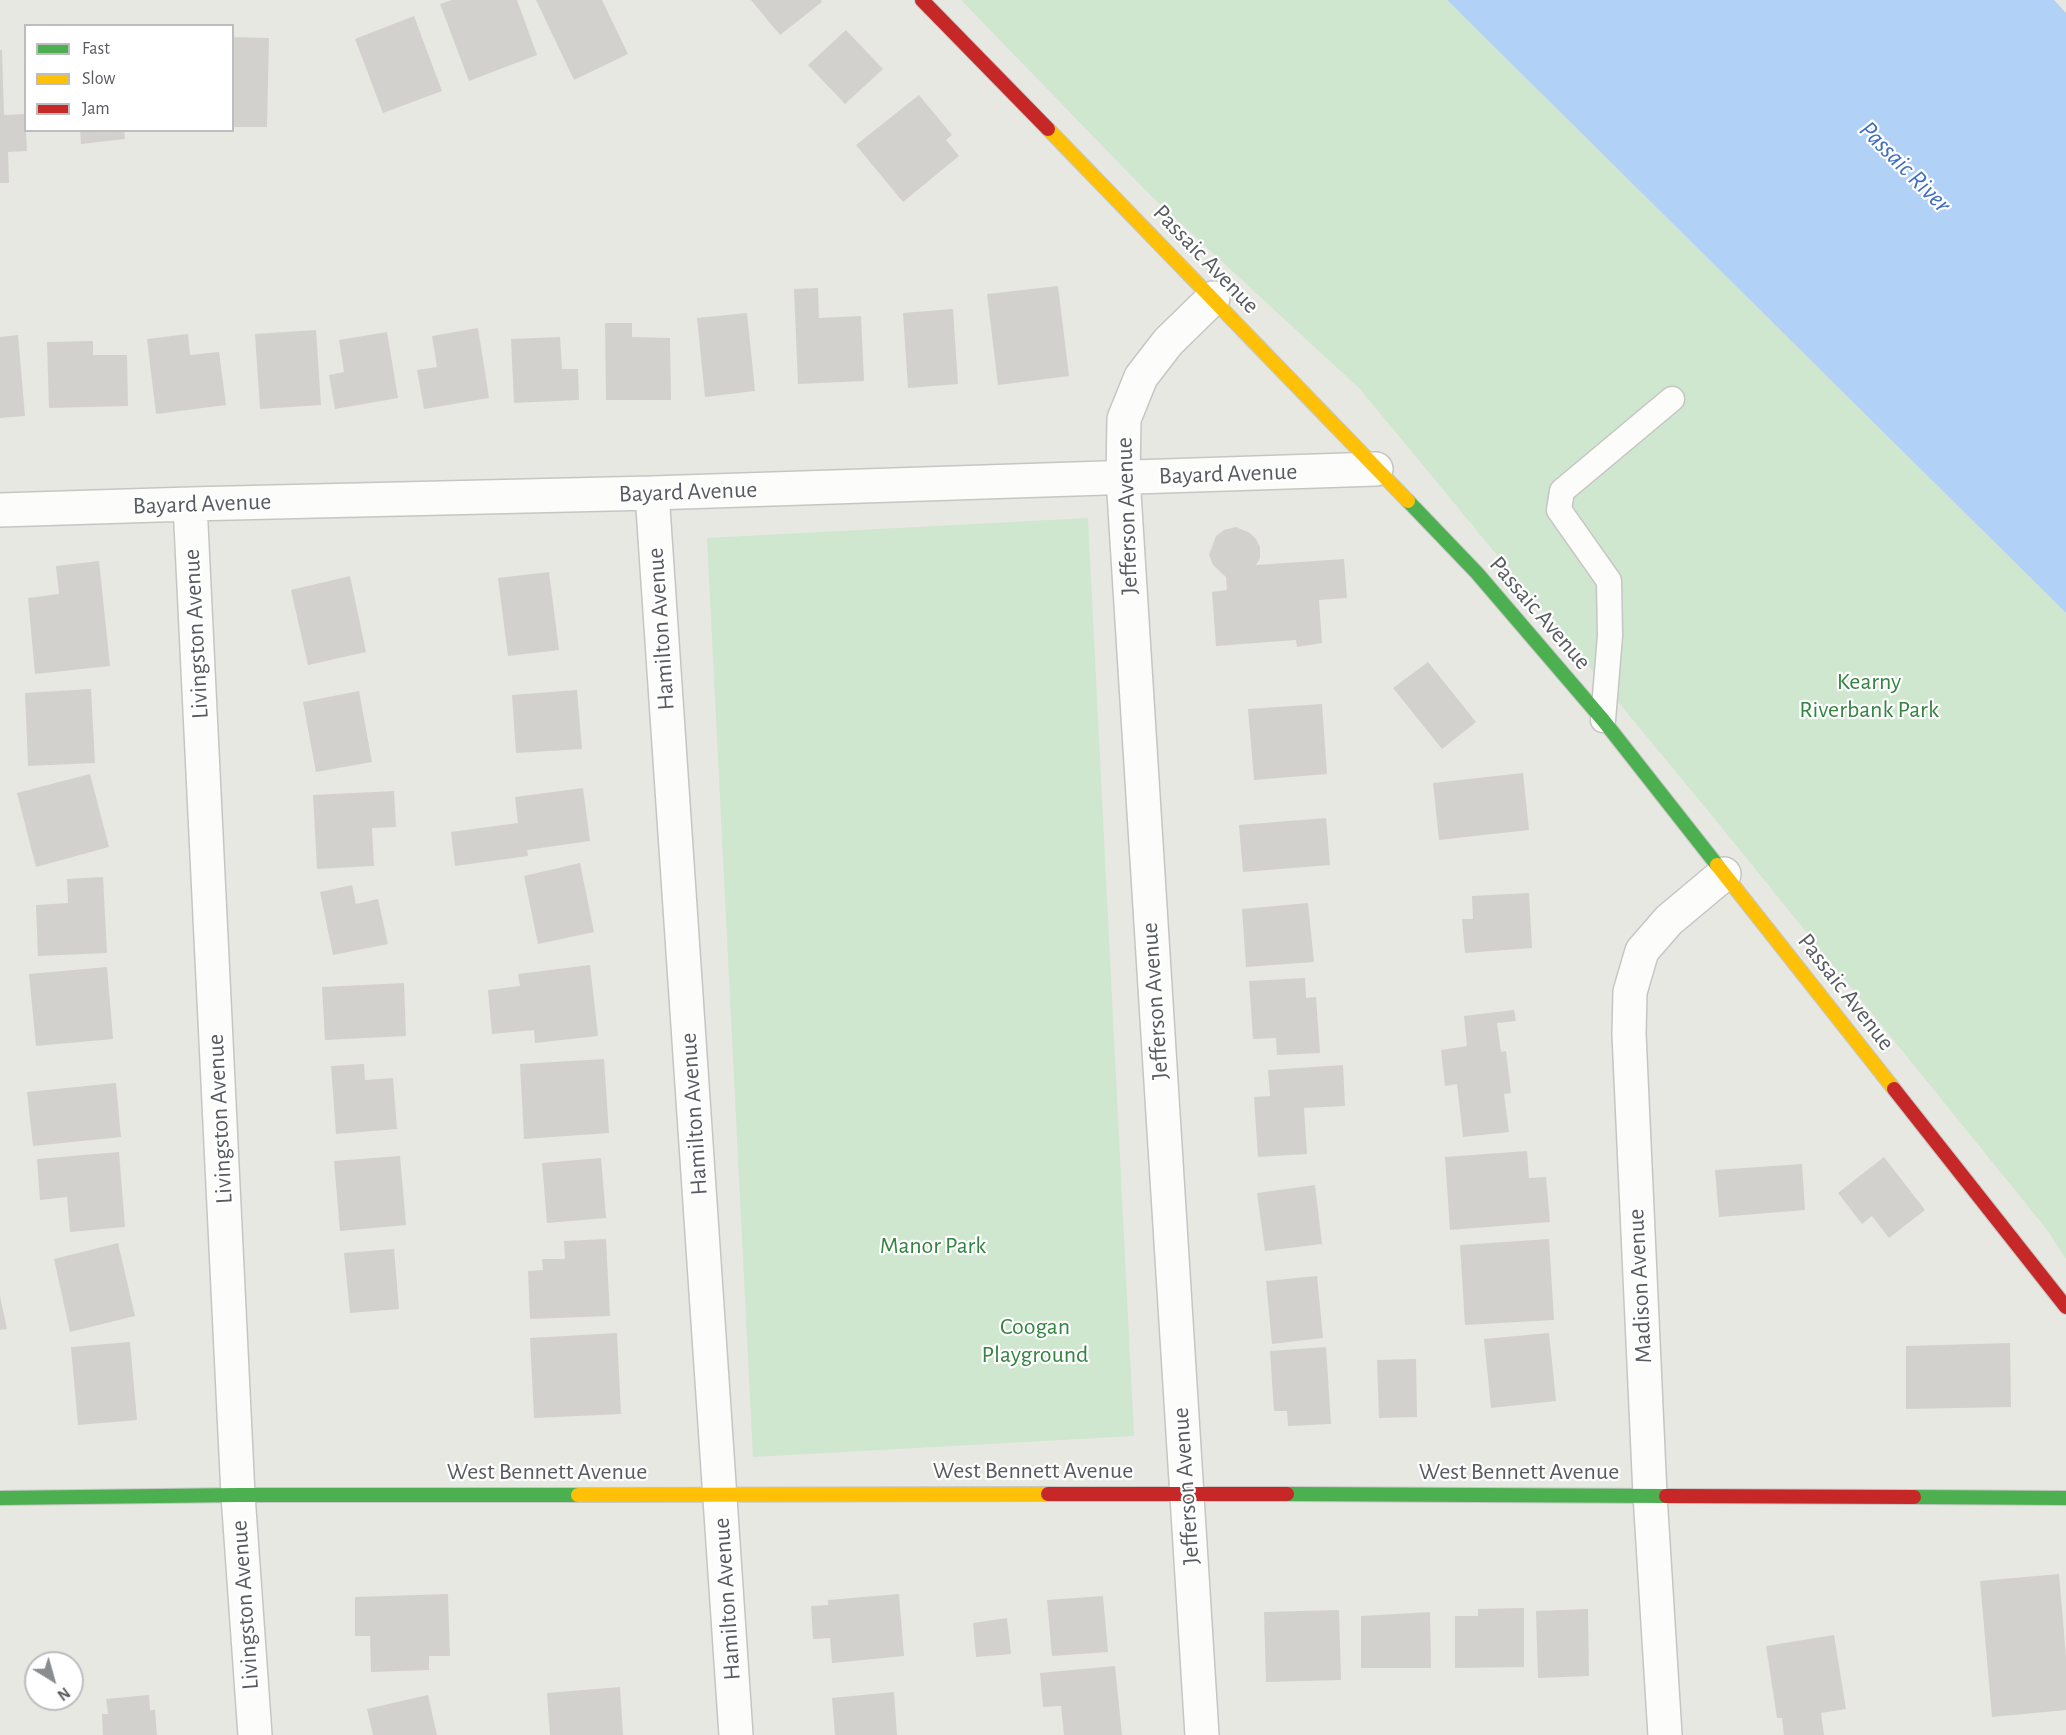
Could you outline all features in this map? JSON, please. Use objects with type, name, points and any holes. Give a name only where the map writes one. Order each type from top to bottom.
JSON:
[{"type":"street","name":"Passaic Avenue","points":[[922,0],[1477,573],[1603,720],[2066,1307]]},
{"type":"street","name":"Jefferson Avenue","points":[[1202,1735],[1123,477],[1124,419],[1141,377],[1168,342],[1213,298]]},
{"type":"street","name":"Bayard Avenue","points":[[0,510],[652,493],[1376,469]]},
{"type":"street","name":"Hamilton Avenue","points":[[652,493],[736,1735]]},
{"type":"street","name":"Livingston Avenue","points":[[190,504],[238,1495],[255,1735]]},
{"type":"street","name":"Madison Avenue","points":[[1665,1735],[1650,1495],[1629,1034],[1630,992],[1642,951],[1669,920],[1724,874]]},
{"type":"street","name":"West Bennett Avenue","points":[[0,1498],[721,1494],[2066,1498]]},
{"type":"lane","points":[[1603,720],[1610,636],[1609,581],[1559,510],[1562,491],[1672,399]]},
{"type":"green space","name":"Kearny Riverbank Park","points":[[961,0],[1447,0],[2066,613],[2066,1259],[2048,1231],[1718,823],[1360,389],[1150,195]]},
{"type":"green space","name":"Manor Park","points":[[1088,518],[1134,1436],[753,1457],[707,538]]},
{"type":"water","name":"Passaic River","points":[[1447,0],[2054,0],[2066,13],[2066,613]]},
{"type":"building","points":[[452,0],[517,0],[537,55],[469,81],[440,4]]},
{"type":"building","points":[[536,0],[602,0],[628,54],[574,80]]},
{"type":"building","points":[[751,0],[821,0],[822,2],[780,35]]},
{"type":"building","points":[[414,16],[442,91],[383,113],[355,39]]},
{"type":"building","points":[[846,30],[883,69],[845,104],[808,65]]},
{"type":"building","points":[[234,37],[269,38],[267,127],[234,127]]},
{"type":"building","points":[[0,50],[2,50],[4,115],[24,114],[27,151],[8,152],[9,183],[0,183]]},
{"type":"building","points":[[919,95],[952,135],[946,140],[959,156],[903,202],[856,145]]},
{"type":"building","points":[[80,132],[124,132],[125,139],[81,144]]},
{"type":"building","points":[[1058,286],[1069,376],[998,385],[987,294]]},
{"type":"building","points":[[818,288],[819,318],[861,316],[864,381],[798,384],[794,289]]},
{"type":"building","points":[[953,309],[958,384],[908,388],[903,313]]},
{"type":"building","points":[[747,313],[755,391],[705,397],[697,318]]},
{"type":"building","points":[[605,323],[632,323],[632,337],[670,338],[671,400],[606,400]]},
{"type":"building","points":[[478,328],[489,398],[424,409],[417,370],[437,367],[432,336]]},
{"type":"building","points":[[316,330],[321,405],[260,409],[255,334]]},
{"type":"building","points":[[387,332],[398,398],[335,409],[329,375],[344,372],[339,340]]},
{"type":"building","points":[[188,334],[190,355],[219,352],[226,405],[156,414],[147,339]]},
{"type":"building","points":[[18,335],[25,416],[0,418],[0,337]]},
{"type":"building","points":[[560,337],[562,369],[578,369],[579,400],[514,403],[511,339]]},
{"type":"building","points":[[93,341],[93,355],[127,355],[128,406],[49,408],[47,342]]},
{"type":"building","points":[[1236,527],[1250,533],[1256,539],[1260,547],[1260,558],[1256,565],[1344,559],[1347,598],[1319,600],[1322,643],[1297,647],[1296,640],[1216,646],[1212,592],[1227,590],[1226,577],[1213,565],[1209,555],[1216,536],[1224,530]]},
{"type":"building","points":[[99,561],[110,666],[35,674],[28,598],[59,594],[56,566]]},
{"type":"building","points":[[549,572],[559,650],[508,656],[498,578]]},
{"type":"building","points":[[350,576],[366,652],[308,665],[291,590]]},
{"type":"building","points":[[1428,662],[1476,722],[1442,749],[1393,688]]},
{"type":"building","points":[[91,689],[95,763],[28,766],[25,693]]},
{"type":"building","points":[[577,690],[582,749],[516,753],[512,695]]},
{"type":"building","points":[[359,691],[372,762],[316,772],[303,702]]},
{"type":"building","points":[[1322,704],[1327,774],[1254,780],[1248,709]]},
{"type":"building","points":[[1523,773],[1529,830],[1439,840],[1433,783]]},
{"type":"building","points":[[90,774],[109,847],[36,867],[17,793]]},
{"type":"building","points":[[583,788],[590,841],[527,850],[528,856],[455,866],[451,832],[518,823],[515,797]]},
{"type":"building","points":[[394,791],[396,827],[372,828],[374,866],[317,869],[313,795]]},
{"type":"building","points":[[1326,818],[1330,865],[1243,872],[1239,825]]},
{"type":"building","points":[[580,863],[594,932],[538,944],[524,876]]},
{"type":"building","points":[[103,877],[107,953],[38,956],[36,905],[68,903],[67,879]]},
{"type":"building","points":[[352,885],[356,904],[378,899],[388,944],[333,955],[320,892]]},
{"type":"building","points":[[1529,893],[1532,948],[1465,953],[1462,919],[1473,919],[1472,896]]},
{"type":"building","points":[[1308,903],[1314,962],[1246,967],[1242,909]]},
{"type":"building","points":[[590,965],[598,1036],[535,1043],[534,1030],[492,1034],[488,990],[520,986],[518,974]]},
{"type":"building","points":[[107,967],[113,1039],[36,1046],[29,974]]},
{"type":"building","points":[[1305,978],[1306,998],[1316,997],[1320,1053],[1277,1055],[1276,1038],[1253,1039],[1249,981]]},
{"type":"building","points":[[404,983],[406,1036],[325,1040],[322,987]]},
{"type":"building","points":[[1514,1010],[1516,1021],[1497,1023],[1501,1052],[1506,1051],[1511,1093],[1504,1094],[1509,1132],[1463,1137],[1457,1084],[1445,1086],[1441,1050],[1467,1046],[1464,1016]]},
{"type":"building","points":[[604,1059],[609,1133],[524,1139],[520,1064]]},
{"type":"building","points":[[364,1064],[365,1080],[393,1078],[397,1129],[336,1134],[331,1066]]},
{"type":"building","points":[[1343,1065],[1345,1106],[1304,1108],[1307,1154],[1258,1157],[1254,1097],[1270,1096],[1268,1070]]},
{"type":"building","points":[[116,1083],[121,1137],[33,1146],[27,1092]]},
{"type":"building","points":[[1527,1151],[1529,1178],[1546,1177],[1550,1222],[1450,1230],[1445,1157]]},
{"type":"building","points":[[119,1152],[125,1227],[70,1232],[67,1197],[40,1200],[37,1159]]},
{"type":"building","points":[[400,1156],[406,1225],[340,1231],[334,1161]]},
{"type":"building","points":[[1884,1157],[1925,1210],[1889,1238],[1872,1216],[1862,1224],[1838,1193]]},
{"type":"building","points":[[601,1158],[606,1218],[547,1223],[542,1163]]},
{"type":"building","points":[[1802,1164],[1805,1210],[1719,1217],[1715,1170]]},
{"type":"building","points":[[1315,1185],[1322,1244],[1265,1251],[1257,1193]]},
{"type":"building","points":[[606,1239],[610,1316],[530,1319],[528,1271],[543,1270],[542,1259],[565,1259],[564,1241]]},
{"type":"building","points":[[1549,1239],[1554,1320],[1465,1325],[1460,1245]]},
{"type":"building","points":[[118,1243],[135,1316],[70,1332],[54,1259]]},
{"type":"building","points":[[394,1249],[399,1309],[350,1313],[344,1253]]},
{"type":"building","points":[[1317,1276],[1323,1338],[1272,1344],[1266,1281]]},
{"type":"building","points":[[0,1296],[7,1329],[0,1330]]},
{"type":"building","points":[[617,1333],[621,1414],[534,1418],[530,1338]]},
{"type":"building","points":[[1549,1333],[1556,1401],[1491,1408],[1484,1339]]},
{"type":"building","points":[[130,1342],[137,1420],[78,1425],[71,1347]]},
{"type":"building","points":[[2010,1343],[2011,1407],[1906,1409],[1906,1346]]},
{"type":"building","points":[[1326,1347],[1331,1424],[1288,1426],[1287,1411],[1274,1411],[1270,1351]]},
{"type":"building","points":[[1416,1359],[1417,1417],[1379,1418],[1377,1360]]},
{"type":"building","points":[[2059,1574],[2066,1657],[2066,1710],[1992,1717],[1980,1581]]},
{"type":"building","points":[[448,1594],[450,1656],[429,1656],[429,1670],[371,1672],[370,1636],[355,1636],[355,1597]]},
{"type":"building","points":[[899,1594],[904,1656],[832,1663],[830,1638],[813,1639],[811,1606],[828,1605],[828,1600]]},
{"type":"building","points":[[1103,1596],[1108,1652],[1052,1656],[1047,1600]]},
{"type":"building","points":[[1524,1608],[1524,1667],[1455,1668],[1455,1616],[1478,1616],[1478,1609]]},
{"type":"building","points":[[1588,1609],[1589,1676],[1538,1678],[1536,1611]]},
{"type":"building","points":[[1339,1610],[1341,1680],[1266,1682],[1264,1612]]},
{"type":"building","points":[[1430,1612],[1431,1668],[1361,1668],[1361,1616]]},
{"type":"building","points":[[1007,1618],[1011,1654],[976,1657],[973,1623]]},
{"type":"building","points":[[1834,1635],[1846,1709],[1821,1713],[1824,1735],[1784,1735],[1782,1718],[1777,1718],[1766,1646]]},
{"type":"building","points":[[1115,1666],[1122,1735],[1064,1735],[1061,1706],[1043,1707],[1040,1673]]},
{"type":"building","points":[[620,1687],[623,1735],[550,1735],[547,1693]]},
{"type":"building","points":[[894,1692],[897,1735],[835,1735],[832,1698]]},
{"type":"building","points":[[149,1695],[150,1710],[155,1710],[157,1735],[103,1735],[102,1714],[108,1714],[106,1699]]},
{"type":"building","points":[[428,1695],[437,1735],[373,1735],[367,1709]]},
{"type":"traffic: fast","points":[[1408,501],[1477,573],[1603,720],[1717,865]]},
{"type":"traffic: fast","points":[[1287,1494],[1666,1496]]},
{"type":"traffic: fast","points":[[0,1498],[578,1495]]},
{"type":"traffic: fast","points":[[1914,1497],[2066,1498]]},
{"type":"traffic: slow","points":[[1048,129],[1408,501]]},
{"type":"traffic: slow","points":[[1717,865],[1894,1089]]},
{"type":"traffic: slow","points":[[578,1495],[1048,1494]]},
{"type":"traffic: jam","points":[[922,0],[1048,129]]},
{"type":"traffic: jam","points":[[1894,1089],[2066,1307]]},
{"type":"traffic: jam","points":[[1048,1494],[1287,1494]]},
{"type":"traffic: jam","points":[[1666,1496],[1914,1497]]},
{"type":"park label","name":"Coogan Playground","points":[[1035,1341]]}]
